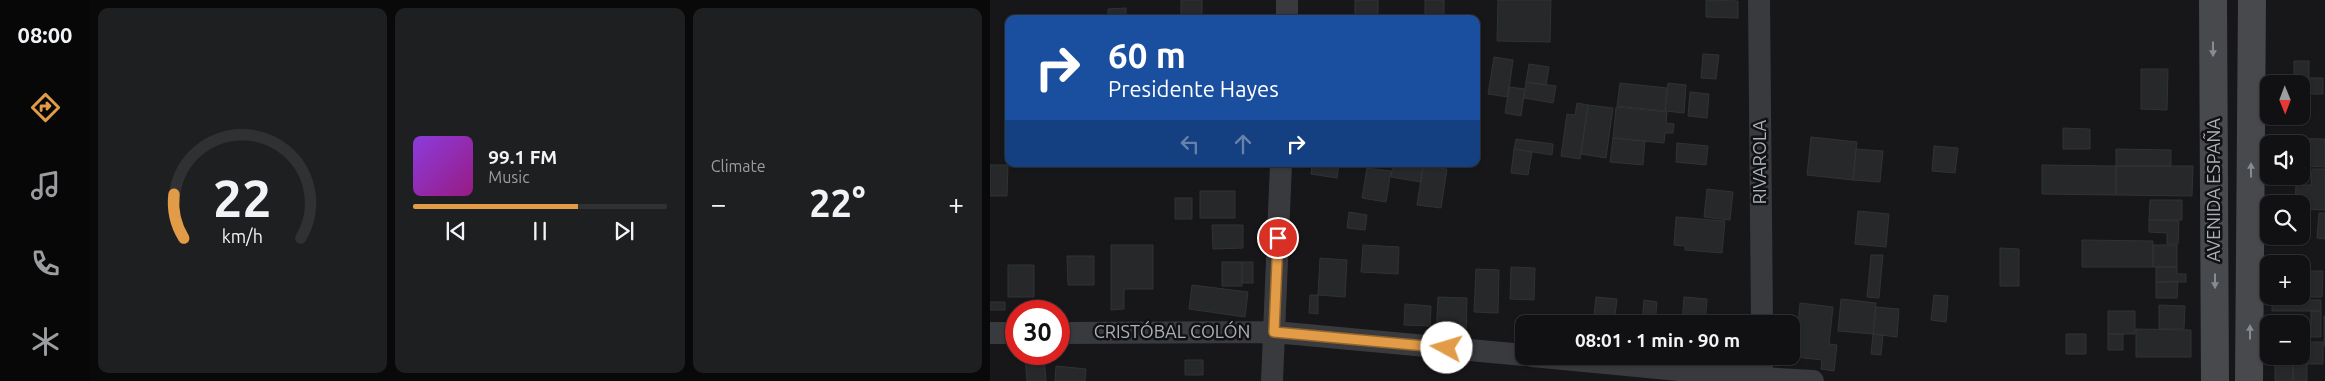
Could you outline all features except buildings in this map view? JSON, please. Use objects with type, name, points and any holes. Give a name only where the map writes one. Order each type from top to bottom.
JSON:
[{"type":"street","points":[[1287,0],[1287,15]]},
{"type":"street","name":"RIVAROLA","points":[[1759,0],[1762,315]]},
{"type":"street","name":"AVENIDA ESPAÑA","points":[[2213,0],[2215,381]]},
{"type":"street","name":"AVENIDA ESPAÑA","points":[[2250,381],[2252,0]]},
{"type":"street","points":[[1272,381],[1281,167]]},
{"type":"street","name":"CRISTÓBAL COLÓN","points":[[1070,333],[1274,332],[1515,355]]},
{"type":"street","points":[[990,333],[1005,333]]},
{"type":"street","points":[[1661,365],[1762,372],[1812,381]]},
{"type":"route","points":[[1278,238],[1274,332],[1447,348]]}]
